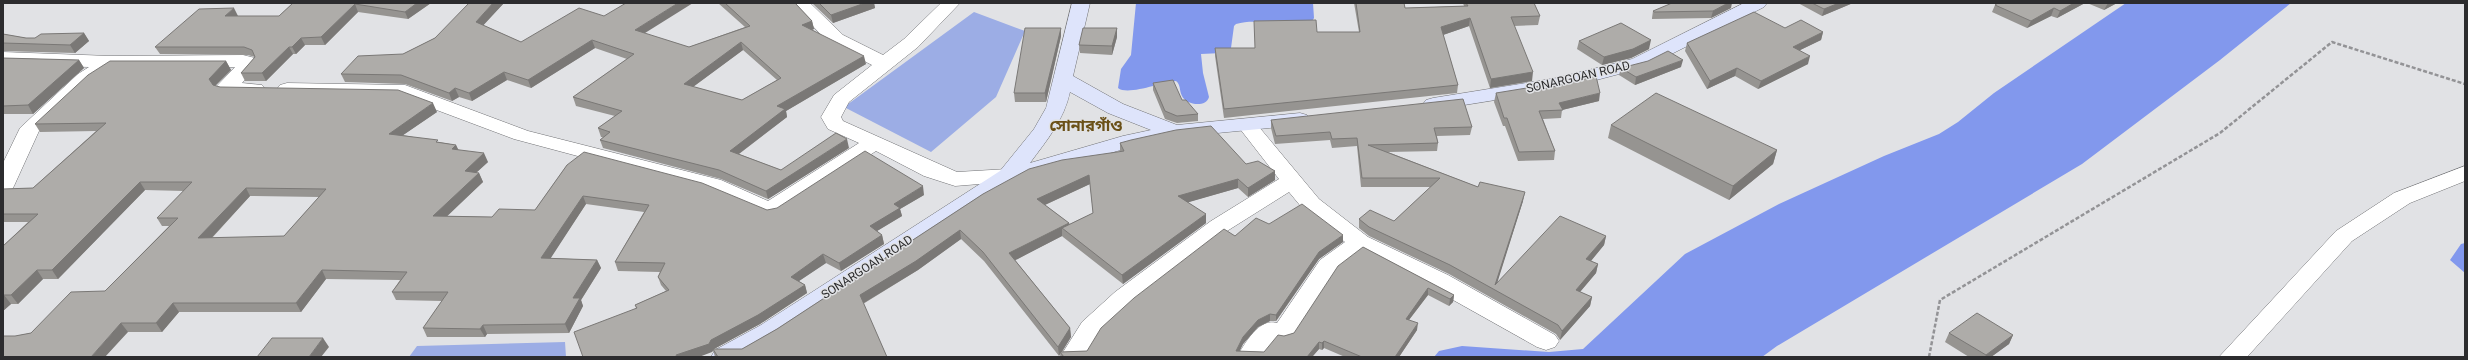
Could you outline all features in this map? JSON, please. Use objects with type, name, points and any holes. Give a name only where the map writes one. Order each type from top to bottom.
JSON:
[{"type":"main road","name":"SONARGOAN ROAD","points":[[1008,176],[1043,132],[1056,108],[1081,3]]},
{"type":"main road","name":"SONARGOAN ROAD","points":[[1411,107],[1558,84],[1639,63],[1758,3]]},
{"type":"main road","points":[[1063,78],[1077,88],[1142,120],[1176,131]]},
{"type":"main road","name":"SONARGOAN ROAD","points":[[724,357],[770,330],[1008,176],[1130,140],[1176,131],[1318,118]]},
{"type":"street","points":[[800,3],[836,39],[885,64]]},
{"type":"street","points":[[951,3],[911,43],[841,99],[831,117],[835,125],[875,142],[932,171],[955,178],[1008,176]]},
{"type":"street","points":[[3,58],[110,62],[248,62],[248,65],[225,88],[373,89],[405,91],[521,136],[645,166],[713,185],[770,210],[875,142]]},
{"type":"street","points":[[3,186],[30,128],[89,74],[110,62]]},
{"type":"street","points":[[1247,125],[1311,204],[1360,242],[1439,281],[1546,340]]},
{"type":"street","points":[[2232,357],[2344,236],[2402,198],[2465,173]]},
{"type":"street","points":[[1073,357],[1091,328],[1124,298],[1219,226],[1293,180]]},
{"type":"street","points":[[1250,357],[1271,330],[1283,333],[1328,266],[1360,242]]},
{"type":"path","points":[[1929,357],[1928,354],[1940,300],[2220,133],[2332,42],[2350,46],[2465,84]]},
{"type":"shaded area","points":[[1136,3],[1313,3],[1314,18],[1311,23],[1302,25],[1255,22],[1236,24],[1234,26],[1231,48],[1222,53],[1201,54],[1203,73],[1209,97],[1204,103],[1196,104],[1187,102],[1184,99],[1181,94],[1179,84],[1176,81],[1137,90],[1123,90],[1118,88],[1121,69],[1131,55]]},
{"type":"shaded area","points":[[2126,3],[2291,3],[2220,60],[2082,164],[1777,346],[1762,357],[1434,357],[1439,351],[1462,346],[1549,352],[1583,349],[1685,254],[1779,204],[1884,156],[1939,134],[1958,122],[1994,93]]},
{"type":"shaded area","points":[[974,12],[1025,31],[996,97],[931,152],[844,107]]},
{"type":"shaded area","points":[[2465,243],[2465,273],[2450,260],[2461,244]]},
{"type":"shaded area","points":[[565,342],[566,357],[409,357],[417,346]]},
{"type":"building","points":[[293,3],[417,3],[405,12],[355,4],[321,37],[301,38],[292,47],[289,47],[262,73],[241,73],[255,57],[252,50],[244,47],[155,47],[199,9],[234,8],[225,16],[279,16]]},
{"type":"building","points":[[469,3],[493,3],[476,22],[521,42],[579,8],[604,16],[626,3],[678,3],[635,30],[689,47],[750,26],[725,3],[795,3],[812,21],[802,25],[864,56],[777,106],[785,109],[730,151],[781,170],[836,133],[847,139],[766,191],[719,170],[600,140],[610,132],[598,128],[622,111],[573,97],[634,54],[592,40],[528,80],[504,72],[469,93],[455,88],[449,93],[401,75],[341,74],[358,56],[403,54],[435,38]],"holes":[[[741,42],[781,78],[742,100],[684,84]]]},
{"type":"building","points":[[819,3],[865,3],[831,15]]},
{"type":"building","points":[[1356,3],[1404,3],[1405,8],[1468,6],[1466,3],[1534,3],[1540,16],[1511,17],[1533,72],[1491,79],[1470,18],[1441,27],[1458,85],[1224,109],[1215,48],[1255,48],[1254,21],[1316,20],[1317,32],[1360,32]]},
{"type":"building","points":[[1672,3],[1728,3],[1713,11],[1653,11]]},
{"type":"building","points":[[1812,3],[1839,3],[1824,9]]},
{"type":"building","points":[[1998,3],[2074,3],[2060,11],[2054,8],[2031,21],[1995,5]]},
{"type":"building","points":[[1754,12],[1785,28],[1801,20],[1823,32],[1793,47],[1810,56],[1761,81],[1737,68],[1710,81],[1687,43]]},
{"type":"building","points":[[1621,23],[1651,40],[1633,49],[1604,57],[1579,41]]},
{"type":"building","points":[[1025,28],[1061,28],[1045,93],[1014,93]]},
{"type":"building","points":[[1083,28],[1117,28],[1112,46],[1079,45]]},
{"type":"building","points":[[84,33],[70,45],[3,43],[3,34],[35,38],[41,34]]},
{"type":"building","points":[[1668,51],[1683,60],[1636,77],[1621,68],[1648,61]]},
{"type":"building","points":[[3,58],[79,60],[28,105],[3,106]]},
{"type":"building","points":[[110,61],[226,61],[209,79],[213,85],[220,87],[398,90],[433,103],[389,134],[438,140],[436,142],[456,145],[452,149],[484,153],[465,171],[479,173],[433,216],[492,217],[499,209],[535,210],[567,165],[584,152],[702,183],[767,210],[777,208],[865,151],[923,186],[894,204],[900,208],[870,226],[882,235],[839,263],[823,254],[791,277],[805,285],[758,315],[711,340],[709,344],[676,355],[677,357],[583,357],[574,332],[637,308],[635,305],[669,290],[658,277],[665,263],[615,262],[649,205],[583,196],[541,258],[597,260],[573,298],[580,298],[565,324],[483,325],[480,329],[423,328],[448,292],[392,292],[407,272],[322,270],[296,303],[173,303],[156,323],[121,323],[91,357],[3,357],[3,336],[15,336],[31,333],[71,292],[105,291],[178,218],[157,218],[192,182],[140,182],[52,270],[37,270],[11,295],[3,296],[3,246],[38,214],[3,214],[3,189],[33,188],[106,123],[35,124],[88,75]],"holes":[[[246,188],[326,189],[284,236],[198,238]]]},
{"type":"building","points":[[1596,76],[1600,93],[1559,103],[1563,110],[1539,111],[1555,151],[1519,152],[1507,118],[1504,118],[1496,93],[1539,86],[1540,90]]},
{"type":"building","points":[[1173,80],[1182,100],[1186,100],[1198,114],[1177,116],[1165,111],[1153,83]]},
{"type":"building","points":[[1656,93],[1777,150],[1733,186],[1611,125]]},
{"type":"building","points":[[1463,99],[1472,127],[1434,128],[1438,143],[1368,145],[1478,187],[1480,182],[1525,192],[1495,285],[1560,216],[1606,236],[1586,259],[1598,264],[1576,290],[1592,297],[1562,331],[1558,325],[1450,265],[1369,227],[1359,219],[1370,210],[1394,221],[1440,178],[1362,178],[1357,138],[1332,139],[1330,132],[1276,136],[1271,120]]},
{"type":"building","points":[[1211,126],[1246,164],[1258,161],[1275,171],[1248,188],[1238,179],[1178,196],[1206,214],[1122,275],[1062,228],[1093,213],[1089,175],[1037,199],[1069,223],[1009,253],[1070,328],[1058,347],[983,252],[960,230],[916,261],[860,295],[887,357],[718,357],[713,349],[742,349],[777,329],[983,194],[1029,169],[1062,160],[1124,151],[1120,143],[1131,140],[1176,130]]},
{"type":"building","points":[[1302,204],[1343,235],[1319,252],[1276,315],[1270,314],[1258,320],[1243,337],[1236,351],[1264,352],[1278,335],[1284,336],[1294,333],[1338,266],[1363,247],[1454,295],[1450,299],[1428,288],[1406,319],[1418,323],[1395,357],[1362,357],[1324,341],[1322,343],[1319,342],[1307,357],[1064,357],[1060,352],[1087,351],[1101,328],[1134,298],[1224,229],[1235,236],[1256,218],[1269,224]]},
{"type":"building","points":[[1977,313],[2013,335],[1986,355],[1949,333]]},
{"type":"building","points":[[272,338],[323,338],[309,357],[257,357]]},
{"type":"district","name":"সোনারগাঁও","points":[[1086,125]]}]
